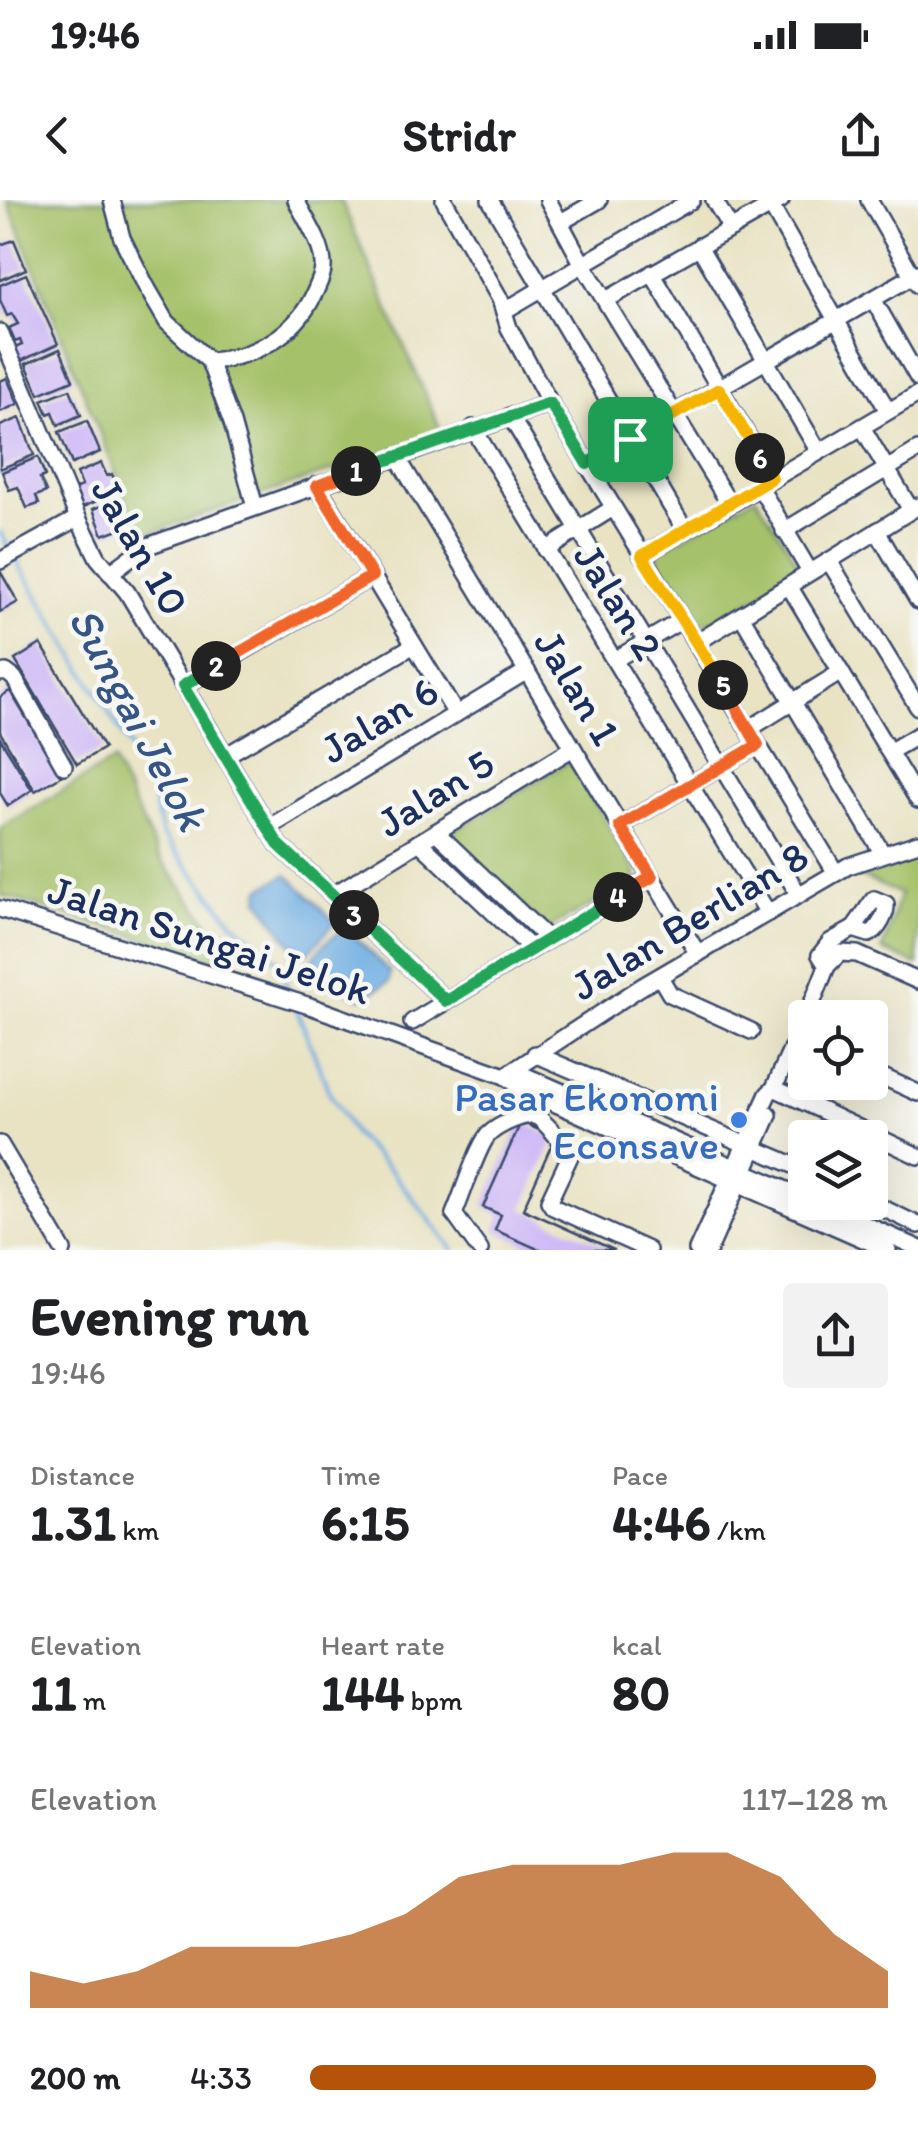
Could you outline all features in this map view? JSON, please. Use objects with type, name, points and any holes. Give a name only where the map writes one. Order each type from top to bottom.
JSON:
[{"type":"street","points":[[112,200],[122,238],[146,286],[168,322],[209,361],[232,423],[255,508]]},
{"type":"street","points":[[209,361],[234,360],[255,352],[305,314],[324,267],[318,244],[296,200]]},
{"type":"street","points":[[444,200],[550,403],[836,874]]},
{"type":"street","points":[[490,200],[685,530]]},
{"type":"street","points":[[548,200],[582,263],[729,503]]},
{"type":"street","points":[[560,222],[599,200]]},
{"type":"street","points":[[504,311],[692,200]]},
{"type":"street","points":[[714,200],[731,228]]},
{"type":"street","points":[[587,464],[916,278],[869,200]]},
{"type":"street","points":[[606,300],[776,203],[888,411]]},
{"type":"street","points":[[700,246],[819,452]]},
{"type":"street","points":[[652,273],[719,389],[766,482],[784,531],[810,572]]},
{"type":"street","points":[[873,299],[918,378]]},
{"type":"street","name":"Jalan 10","points":[[0,332],[98,558],[127,592],[278,844],[446,1001]]},
{"type":"street","points":[[642,556],[918,394]]},
{"type":"street","points":[[110,573],[145,548],[550,403]]},
{"type":"street","points":[[510,416],[799,895]]},
{"type":"street","points":[[696,643],[915,508],[862,427]]},
{"type":"street","name":"Jalan 2","points":[[473,428],[768,913]]},
{"type":"street","points":[[784,531],[918,450]]},
{"type":"street","name":"Jalan 1","points":[[397,456],[698,954]]},
{"type":"street","points":[[317,486],[456,714]]},
{"type":"street","points":[[546,550],[613,508]]},
{"type":"street","points":[[0,561],[78,518]]},
{"type":"street","points":[[877,532],[918,601]]},
{"type":"street","points":[[828,561],[918,707]]},
{"type":"street","points":[[183,686],[372,576]]},
{"type":"street","points":[[789,586],[918,800]]},
{"type":"street","points":[[742,615],[883,854]]},
{"type":"street","points":[[616,660],[682,620]]},
{"type":"street","points":[[225,756],[414,645]]},
{"type":"street","name":"Jalan 6","points":[[268,828],[527,671]]},
{"type":"street","points":[[749,729],[841,672]]},
{"type":"street","points":[[0,673],[14,678],[64,766]]},
{"type":"street","points":[[888,752],[918,735]]},
{"type":"street","points":[[620,826],[758,745]]},
{"type":"street","name":"Jalan 5","points":[[332,895],[573,748]]},
{"type":"street","points":[[436,832],[548,940]]},
{"type":"street","points":[[418,842],[532,949]]},
{"type":"street","name":"Jalan Berlian 8","points":[[508,1077],[535,1054],[799,895],[836,874],[918,843]]},
{"type":"street","points":[[412,1022],[652,877]]},
{"type":"street","name":"Jalan Sungai Jelok","points":[[0,909],[310,1006],[508,1077],[526,1076],[888,1250]]},
{"type":"street","points":[[828,966],[820,955],[826,945],[853,929]]},
{"type":"street","points":[[813,1000],[828,966],[840,953],[858,954],[918,981]]},
{"type":"street","points":[[660,977],[670,994],[751,1031]]},
{"type":"street","points":[[535,1054],[788,1163]]},
{"type":"street","points":[[720,1209],[738,1198],[748,1148],[776,1098],[774,1088],[788,1063]]},
{"type":"street","points":[[888,1079],[918,1093]]},
{"type":"street","points":[[774,1088],[918,1156]]},
{"type":"street","points":[[480,1250],[454,1214],[489,1135],[526,1114],[543,1121],[569,1150],[570,1156],[549,1201],[553,1207],[648,1250]]},
{"type":"street","points":[[0,1144],[63,1250]]},
{"type":"street","points":[[720,1209],[711,1166],[748,1148]]},
{"type":"street","points":[[706,1244],[720,1209],[742,1179],[748,1148]]},
{"type":"street","name":"Jalan Sungai Jelok","points":[[742,1179],[788,1193]]},
{"type":"street","points":[[888,1210],[918,1224]]},
{"type":"street","points":[[855,1220],[916,1247]]},
{"type":"green space","points":[[7,200],[341,200],[442,433],[141,536]]},
{"type":"green space","points":[[756,496],[802,569],[720,620],[697,625],[657,563],[659,551]]},
{"type":"green space","points":[[113,761],[159,857],[234,957],[229,964],[0,895],[0,828]]},
{"type":"green space","points":[[570,761],[637,873],[634,881],[546,930],[446,836]]},
{"type":"green space","points":[[918,855],[918,965],[882,950],[900,894],[855,874]]},
{"type":"water","points":[[287,874],[335,922],[308,953],[298,954],[259,899],[261,889]]},
{"type":"water","points":[[348,930],[390,972],[389,982],[362,998],[311,974],[313,960],[322,947]]},
{"type":"building","points":[[14,240],[26,269],[0,280],[0,245]]},
{"type":"building","points":[[26,274],[58,344],[21,361],[15,348],[22,345],[20,340],[15,342],[9,328],[18,324],[12,314],[7,316],[0,300],[0,285]]},
{"type":"building","points":[[60,349],[73,380],[39,394],[26,364]]},
{"type":"building","points":[[7,378],[18,404],[0,412],[0,381]]},
{"type":"building","points":[[70,389],[81,415],[58,425],[42,400]]},
{"type":"building","points":[[20,418],[34,455],[0,469],[0,426]]},
{"type":"building","points":[[87,421],[100,452],[72,464],[59,432]]},
{"type":"building","points":[[38,457],[46,492],[36,496],[39,504],[27,508],[18,487],[9,490],[2,472]]},
{"type":"building","points":[[101,463],[107,476],[112,474],[119,491],[83,507],[75,489],[82,486],[77,473]]},
{"type":"building","points":[[116,500],[127,526],[103,535],[93,509]]},
{"type":"building","points":[[0,571],[18,602],[0,612]]},
{"type":"building","points":[[41,644],[104,748],[77,764],[15,660]]},
{"type":"building","points":[[10,691],[61,776],[35,791],[0,732],[0,697]]},
{"type":"building","points":[[0,738],[32,790],[8,806],[0,793]]},
{"type":"building","points":[[521,1122],[555,1137],[523,1209],[614,1250],[540,1250],[495,1230],[501,1215],[483,1207]]},
{"type":"waterway","name":"Sungai Jelok","points":[[0,532],[10,549]]},
{"type":"waterway","name":"Sungai Jelok","points":[[15,558],[148,777],[162,835],[234,923],[277,960],[291,996]]},
{"type":"waterway","name":"Sungai Jelok","points":[[295,1005],[329,1092],[353,1133],[393,1173],[453,1250]]},
{"type":"place","name":"Pasar Ekonomi Econsave","points":[[739,1120]]},
{"type":"route","points":[[719,389],[772,478],[642,556],[758,745],[620,826],[652,877],[446,1001],[278,844],[183,686],[372,576],[317,486],[550,403],[587,464],[630,439],[719,389]]}]
